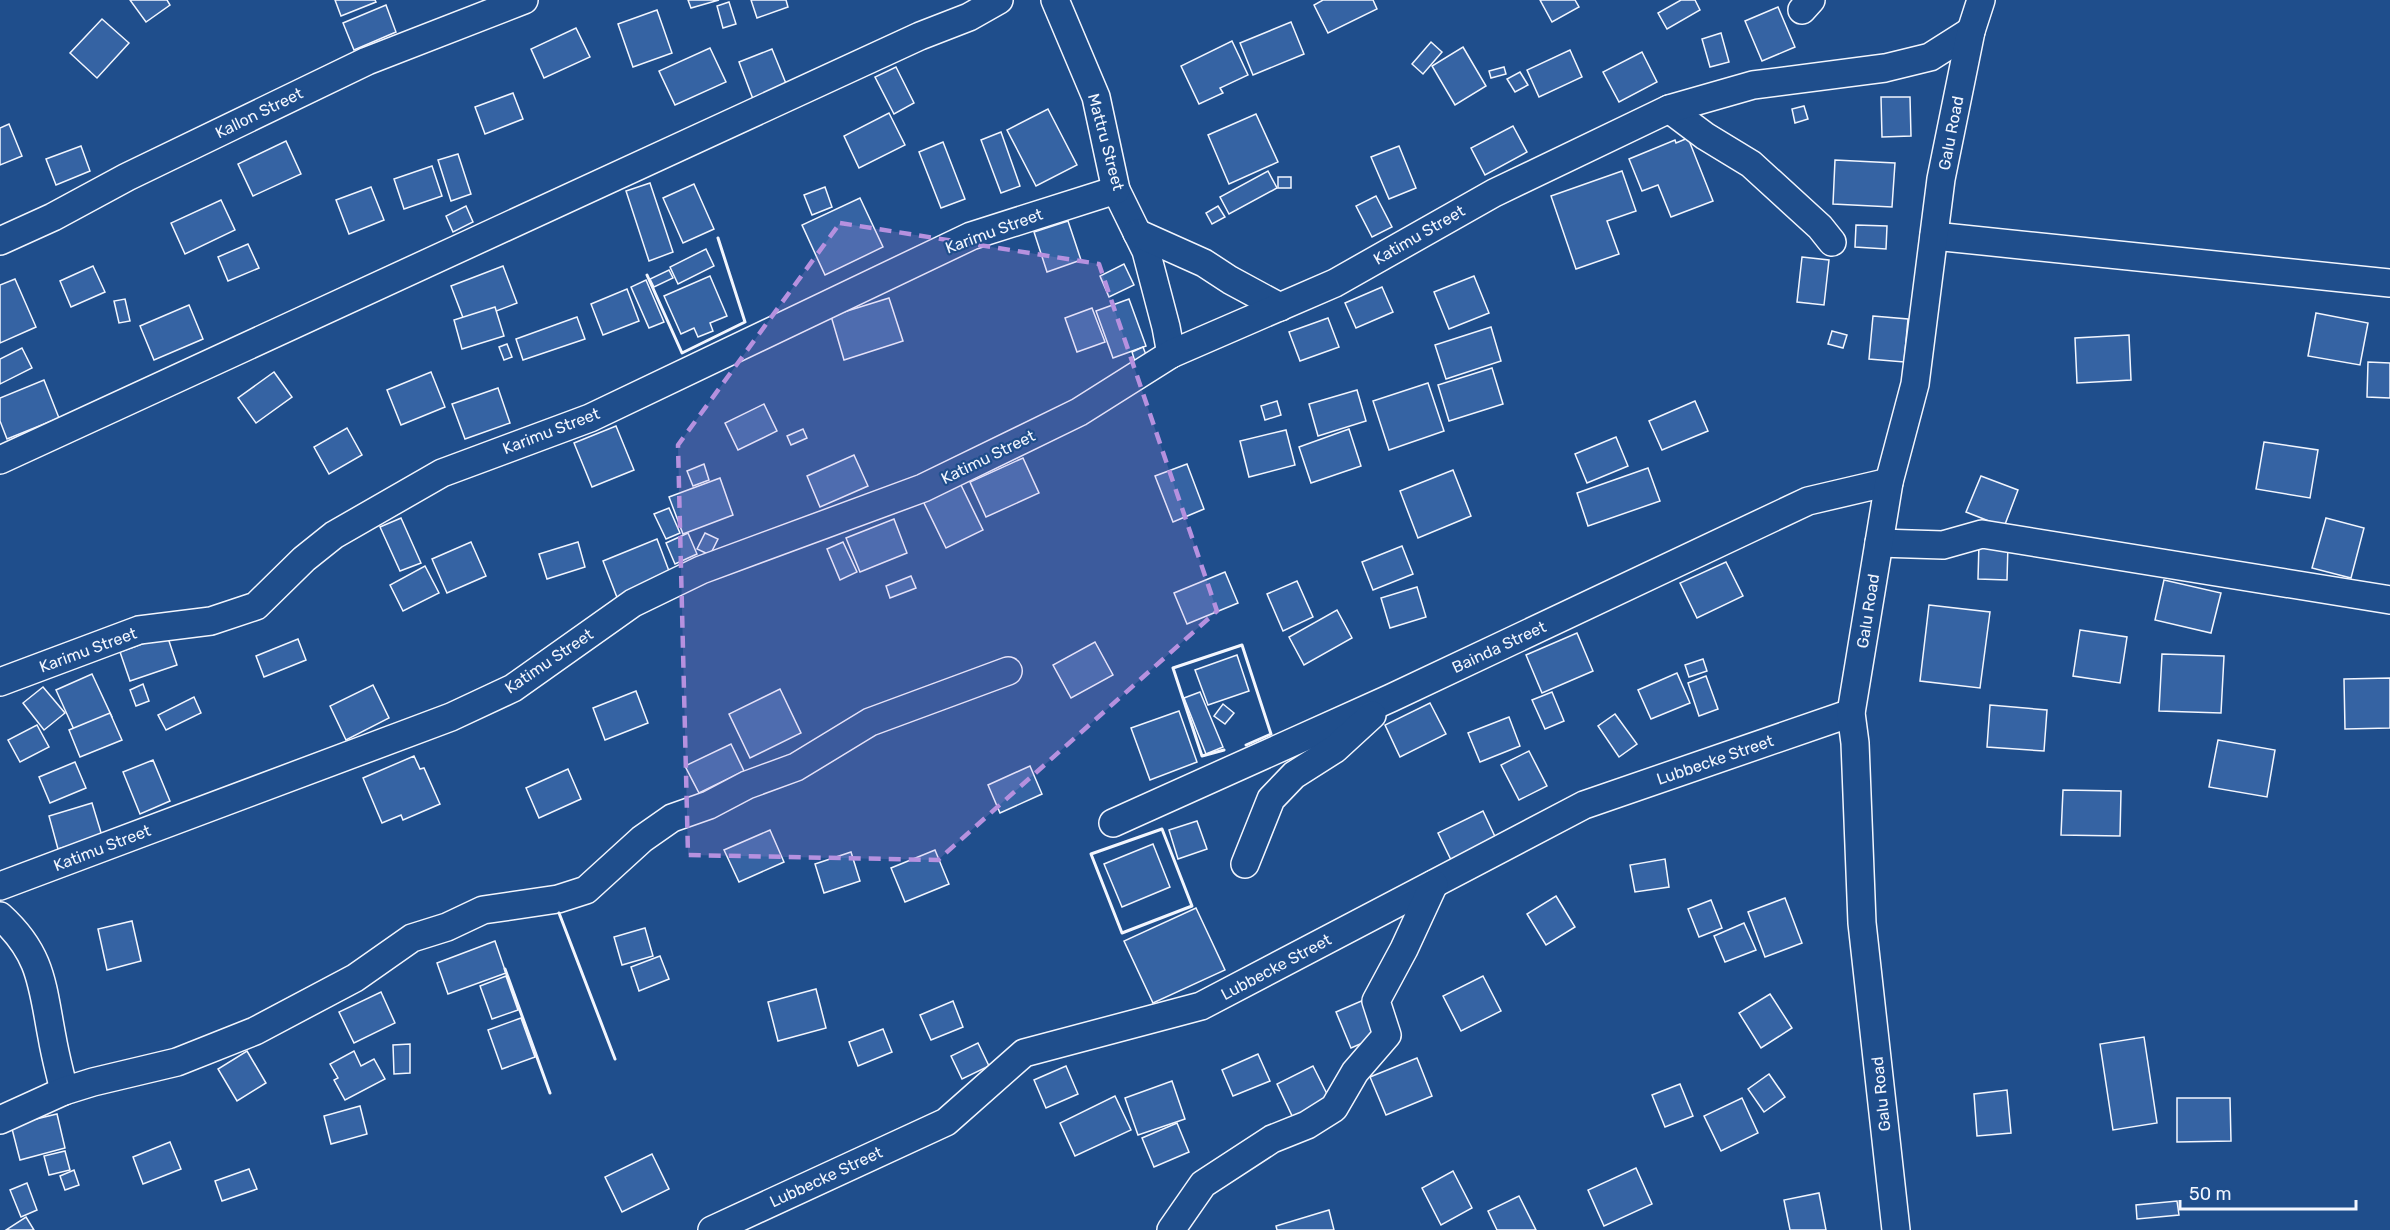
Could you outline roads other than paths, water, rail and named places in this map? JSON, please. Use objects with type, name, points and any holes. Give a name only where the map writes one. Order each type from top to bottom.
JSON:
[{"type":"street","name":"Kallon Street","points":[[0,241],[367,61],[524,0]]},
{"type":"street","points":[[0,460],[920,36],[969,17],[999,0]]},
{"type":"street","name":"Mattru Street","points":[[1055,0],[1096,98],[1116,190],[1146,251],[1166,327],[1170,354]]},
{"type":"street","name":"Galu Road","points":[[1896,1230],[1862,923],[1856,743],[1851,712],[1889,482],[1915,384],[1941,179],[1971,31],[1981,0]]},
{"type":"street","name":"Katimu Street","points":[[0,886],[451,717],[513,688],[633,603],[701,570],[923,488],[1079,412],[1170,354],[1335,283],[1494,193],[1669,109],[1753,85],[1885,68],[1930,57],[1971,31]]},
{"type":"street","points":[[1669,109],[1705,136],[1751,164],[1820,227],[1832,242]]},
{"type":"street","name":"Karimu Street","points":[[0,682],[139,630],[212,621],[256,606],[304,559],[334,535],[442,473],[590,418],[971,236],[1116,190]]},
{"type":"street","points":[[1137,232],[1204,263],[1280,307]]},
{"type":"street","points":[[1934,236],[2390,283]]},
{"type":"street","name":"Bainda Street","points":[[1113,823],[1391,698],[1808,501],[1889,482]]},
{"type":"street","points":[[1879,543],[1943,545],[1982,534],[2390,600]]},
{"type":"street","points":[[5,1118],[64,1091],[177,1062],[255,1031],[355,978],[412,938],[447,927],[483,910],[558,899],[586,890],[642,839],[672,818],[709,805],[747,785],[796,767],[870,722],[1008,671]]},
{"type":"street","points":[[1245,864],[1270,799],[1294,775],[1335,749],[1391,698]]},
{"type":"street","name":"Lubbecke Street","points":[[712,1230],[946,1122],[1024,1053],[1201,1006],[1584,805],[1851,712]]},
{"type":"street","points":[[1171,1230],[1203,1184],[1272,1139],[1307,1125],[1334,1108],[1355,1072],[1387,1035],[1376,1001],[1404,949],[1434,884]]},
{"type":"street","points":[[0,916],[26,945],[37,964],[44,988],[64,1091]]}]
